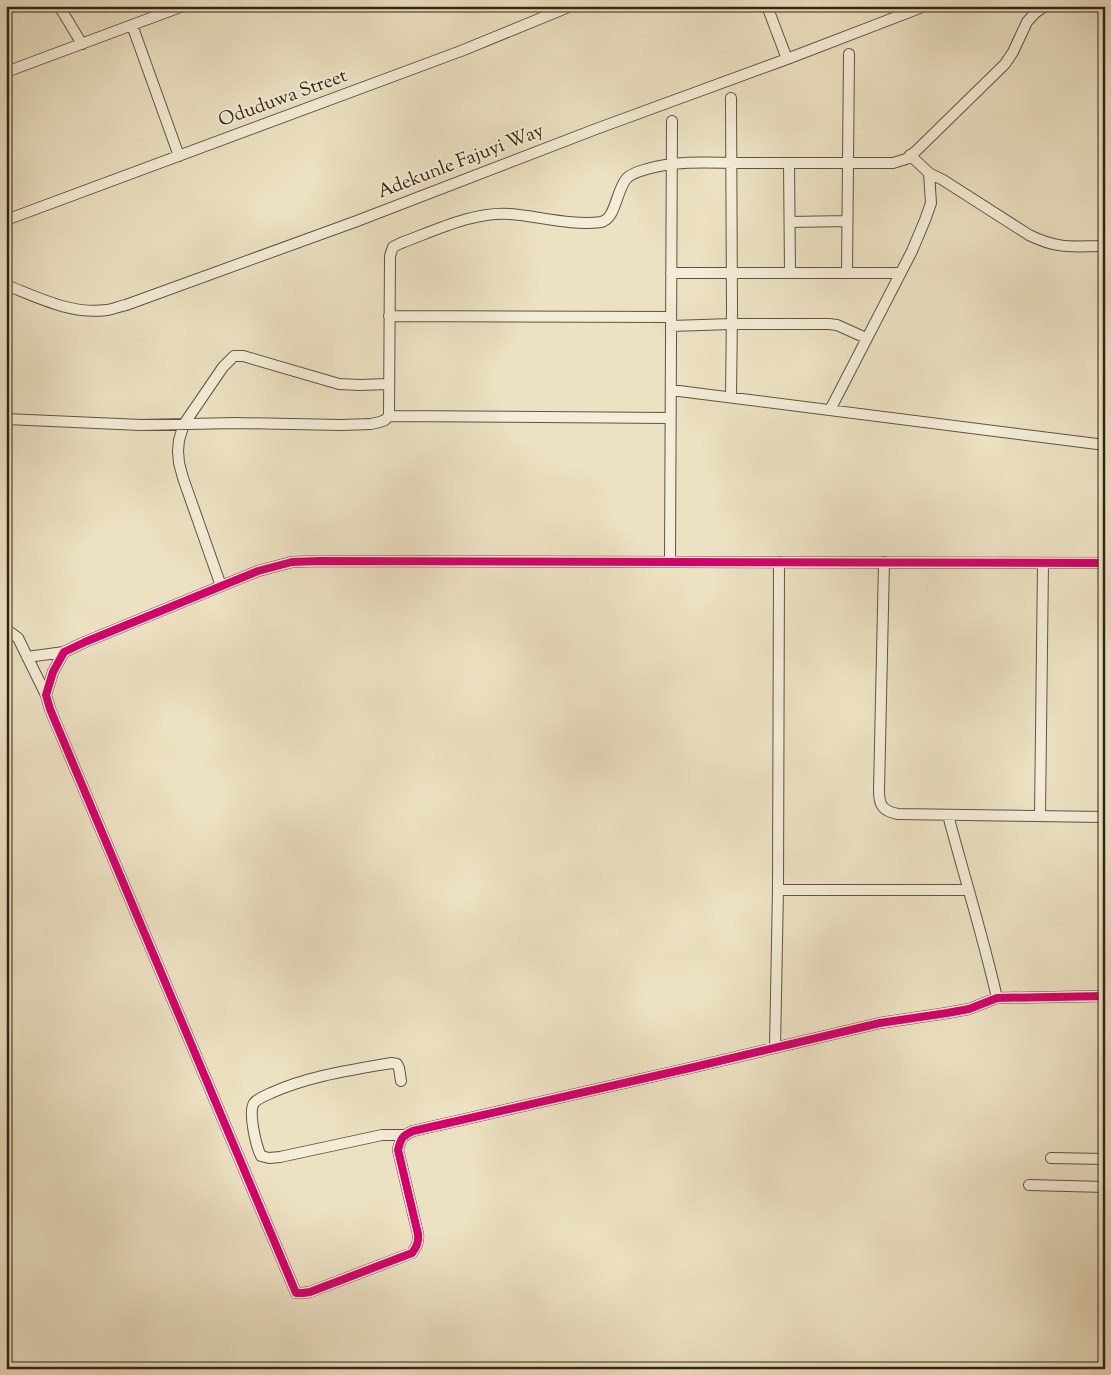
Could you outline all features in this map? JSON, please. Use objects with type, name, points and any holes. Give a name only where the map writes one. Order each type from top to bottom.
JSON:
[{"type":"street","points":[[60,6],[82,44]]},
{"type":"street","points":[[6,72],[183,6]]},
{"type":"street","name":"Oduduwa Street","points":[[6,220],[461,51],[571,6]]},
{"type":"street","points":[[767,6],[787,59]]},
{"type":"street","name":"Adekunle Fajuyi Way","points":[[6,285],[67,308],[107,310],[126,305],[357,222],[596,129],[926,6]]},
{"type":"street","points":[[389,416],[390,256],[393,247],[470,218],[488,215],[509,214],[580,222],[604,221],[610,216],[627,178],[634,173],[672,163],[901,162],[910,156],[1005,64],[1013,52],[1027,22],[1034,13],[1045,6]]},
{"type":"street","points":[[132,25],[179,156]]},
{"type":"street","points":[[847,273],[849,54]]},
{"type":"street","points":[[731,98],[731,397]]},
{"type":"street","points":[[670,561],[672,121]]},
{"type":"street","points":[[910,156],[929,174],[943,180],[1029,236],[1056,246],[1070,248],[1105,246]]},
{"type":"street","points":[[790,163],[790,273]]},
{"type":"street","points":[[830,410],[912,250],[925,220],[931,203],[929,174]]},
{"type":"street","points":[[790,222],[848,221]]},
{"type":"street","points":[[671,273],[899,273]]},
{"type":"street","points":[[389,316],[732,324],[828,324],[837,325],[866,338]]},
{"type":"street","points":[[221,586],[179,463],[179,440],[184,424],[222,367],[234,356],[238,355],[339,384],[360,386],[388,384]]},
{"type":"street","points":[[671,390],[1105,445]]},
{"type":"street","points":[[6,419],[95,424],[371,424],[380,422],[389,416],[670,418]]},
{"type":"street","points":[[28,657],[64,652],[221,586],[266,569],[292,562],[1105,563]]},
{"type":"street","points":[[775,1048],[778,890],[779,562]]},
{"type":"street","points":[[884,562],[879,799],[882,807],[888,812],[898,814],[1105,817]]},
{"type":"street","points":[[1040,816],[1043,563]]},
{"type":"street","points":[[6,629],[18,638],[46,695],[50,709],[296,1293],[310,1292],[412,1253],[416,1249],[418,1234],[398,1150],[404,1135]]},
{"type":"street","points":[[46,695],[53,672],[64,652]]},
{"type":"street","points":[[948,815],[997,998]]},
{"type":"street","points":[[778,890],[968,890]]},
{"type":"street","points":[[401,1082],[397,1064],[391,1063],[328,1075],[292,1085],[257,1100],[252,1105],[257,1149],[261,1156],[268,1158],[280,1157],[382,1136],[404,1135],[413,1131],[880,1023],[969,1008],[997,998],[1105,996]]},
{"type":"street","points":[[1051,1158],[1105,1159]]},
{"type":"street","points":[[1029,1185],[1105,1187]]},
{"type":"cycle path","points":[[1105,563],[292,562],[258,571],[64,652],[53,672],[46,695],[50,709],[296,1293],[310,1292],[414,1251],[418,1242],[418,1234],[398,1150],[406,1134],[413,1131],[880,1023],[969,1009],[997,998],[1105,996]]}]
